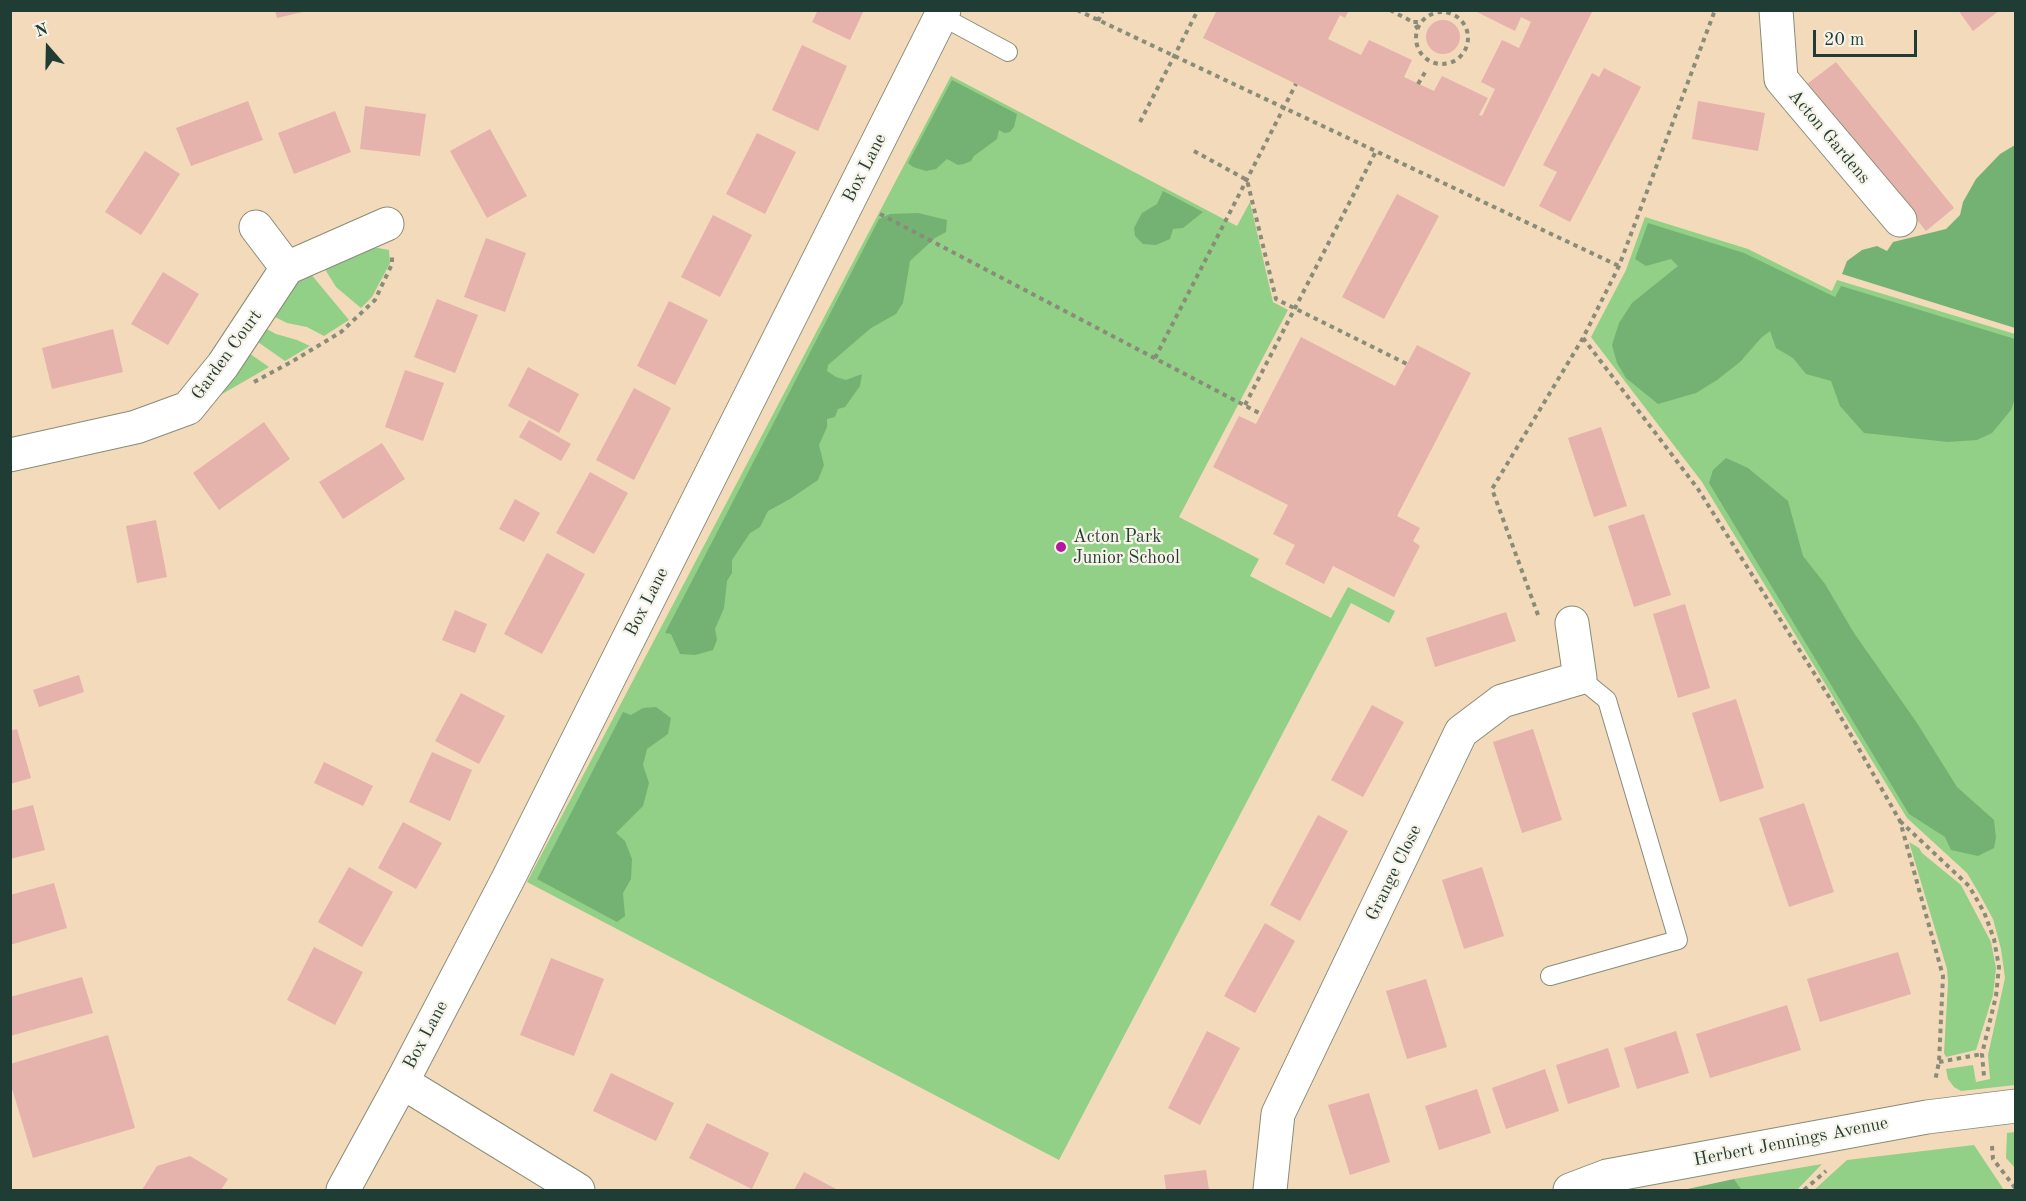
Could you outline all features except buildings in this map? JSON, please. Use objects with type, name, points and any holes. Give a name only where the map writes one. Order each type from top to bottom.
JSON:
[{"type":"street","name":"Acton Gardens","points":[[1776,10],[1780,79],[1900,220]]},
{"type":"street","name":"Box Lane","points":[[343,1191],[519,858],[943,13]]},
{"type":"street","points":[[256,228],[287,268],[387,224]]},
{"type":"street","name":"Garden Court","points":[[10,455],[136,427],[188,408],[223,365],[287,268]]},
{"type":"street","points":[[1572,623],[1580,678]]},
{"type":"street","name":"Grange Close","points":[[1270,1191],[1278,1114],[1461,732],[1502,701],[1580,678]]},
{"type":"street","points":[[402,1082],[578,1191]]},
{"type":"street","name":"Herbert Jennings Avenue","points":[[1570,1191],[1607,1176],[1928,1117],[2016,1106]]},
{"type":"lane","points":[[943,13],[1008,52]]},
{"type":"lane","points":[[1550,976],[1678,940],[1607,700],[1580,678]]},
{"type":"path","points":[[1077,10],[1619,266]]},
{"type":"path","points":[[1098,21],[1103,10]]},
{"type":"path","points":[[1140,122],[1198,10]]},
{"type":"path","points":[[1390,10],[1413,22],[1418,29]]},
{"type":"path","points":[[1540,621],[1492,489],[1583,338],[1619,266],[1715,10]]},
{"type":"path","points":[[1438,12],[1452,12],[1467,29],[1468,45],[1465,53],[1451,64],[1435,64],[1427,60],[1417,47],[1416,39],[1422,21],[1438,12]]},
{"type":"path","points":[[1413,22],[1422,21]]},
{"type":"path","points":[[1427,60],[1427,69]]},
{"type":"path","points":[[1418,84],[1427,69],[1435,64]]},
{"type":"path","points":[[1155,357],[1296,84]]},
{"type":"path","points":[[1194,151],[1247,180],[1276,299],[1407,364]]},
{"type":"path","points":[[1245,405],[1376,153]]},
{"type":"path","points":[[850,198],[1261,414]]},
{"type":"path","points":[[246,386],[341,332],[375,300],[392,264],[387,224]]},
{"type":"path","points":[[1583,338],[1698,489],[1831,700],[1900,821],[1943,976],[1939,1062],[1928,1117]]},
{"type":"path","points":[[1900,821],[1969,886],[1994,939],[1999,967],[1996,996],[1982,1054],[1985,1081]]},
{"type":"path","points":[[1939,1062],[1982,1054]]},
{"type":"path","points":[[1992,1146],[1994,1159],[2016,1189]]},
{"type":"green space","name":"Acton Park Junior School","points":[[951,76],[1237,226],[1250,202],[1273,302],[1288,310],[1179,517],[1259,559],[1250,576],[1331,618],[1348,587],[1395,611],[1389,623],[1351,603],[1059,1160],[527,882]]},
{"type":"green space","points":[[952,80],[1017,114],[1014,127],[1010,132],[1004,133],[999,130],[997,139],[974,156],[971,161],[964,164],[958,165],[947,159],[936,169],[926,171],[913,167],[908,163]]},
{"type":"green space","points":[[2015,145],[2015,328],[1842,274],[1847,261],[1862,250],[1877,246],[1887,251],[1893,242],[1946,229],[1960,215],[1963,202],[1976,179],[2000,154]]},
{"type":"green space","points":[[1163,191],[1203,212],[1183,228],[1173,229],[1170,239],[1156,245],[1143,244],[1135,236],[1134,228],[1142,213],[1157,204]]},
{"type":"green space","points":[[918,213],[947,220],[946,232],[935,238],[910,261],[903,303],[896,314],[871,328],[828,365],[827,371],[846,380],[862,374],[860,386],[845,407],[838,409],[835,417],[827,419],[827,427],[819,445],[824,465],[818,480],[768,511],[760,527],[750,533],[732,560],[732,573],[727,581],[724,608],[715,629],[717,640],[713,650],[695,655],[680,654],[671,634],[665,633],[879,219],[890,214]]},
{"type":"green space","points":[[1645,217],[1748,249],[1832,291],[1837,280],[2015,334],[2015,1085],[1961,1091],[1954,1087],[1948,1079],[1946,1069],[1973,1065],[1976,1082],[1990,1079],[1988,1055],[2005,978],[2001,949],[1993,919],[1980,895],[1967,873],[1907,818],[1702,482],[1591,337],[1626,270]]},
{"type":"green space","points":[[1648,223],[1744,253],[1835,297],[1841,286],[2015,339],[2015,399],[2011,410],[1992,433],[1977,440],[1948,442],[1864,433],[1840,406],[1831,381],[1806,374],[1793,358],[1776,348],[1770,331],[1740,362],[1717,380],[1696,393],[1658,404],[1626,378],[1617,363],[1612,345],[1619,323],[1632,303],[1678,266],[1671,259],[1646,266],[1635,259]]},
{"type":"green space","points":[[367,246],[389,250],[390,263],[372,297],[361,308],[336,287],[323,266]]},
{"type":"green space","points":[[310,273],[349,320],[324,336],[307,327],[287,323],[271,315],[283,297]]},
{"type":"green space","points":[[263,327],[310,346],[285,361],[255,340]]},
{"type":"green space","points":[[246,351],[269,367],[217,397]]},
{"type":"green space","points":[[1726,458],[1748,468],[1788,501],[1803,556],[1825,584],[1854,633],[1917,723],[1957,787],[1994,820],[1996,838],[1994,848],[1978,856],[1951,850],[1945,837],[1909,814],[1709,483],[1713,470]]},
{"type":"green space","points":[[656,707],[671,718],[668,734],[647,749],[643,765],[649,783],[643,806],[616,833],[625,841],[632,859],[631,879],[623,893],[625,916],[617,922],[537,879],[623,712],[631,715],[643,708]]},
{"type":"green space","points":[[1909,842],[1961,885],[1991,942],[1996,968],[1993,995],[1976,1050],[1946,1057],[1944,1053],[1947,969]]},
{"type":"green space","points":[[2016,1132],[2015,1168],[2006,1158],[2007,1133]]},
{"type":"green space","points":[[1974,1145],[2004,1190],[1814,1190],[1847,1160]]},
{"type":"green space","points":[[1822,1164],[1797,1190],[1742,1190],[1734,1179]]},
{"type":"green space","points":[[1734,1179],[1742,1190],[1683,1190]]},
{"type":"place","name":"Acton Park Junior School","points":[[1061,547]]}]
